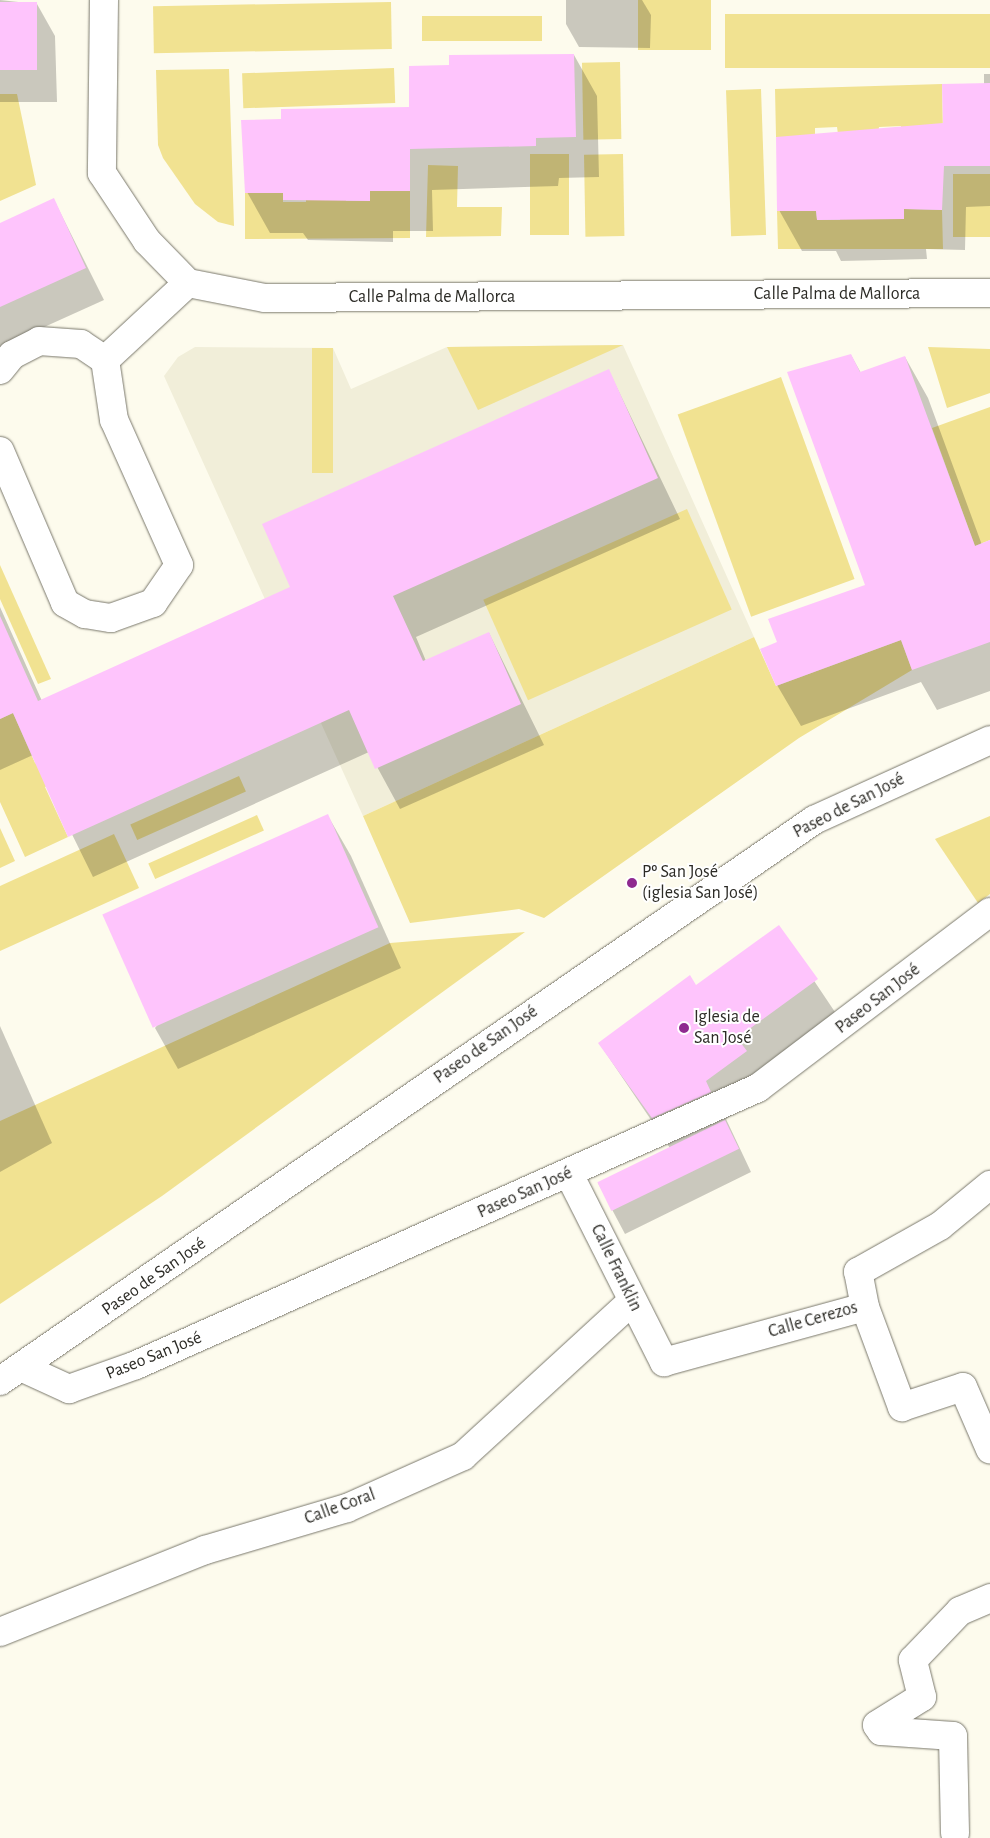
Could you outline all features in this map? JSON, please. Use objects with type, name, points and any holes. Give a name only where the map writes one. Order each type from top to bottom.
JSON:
[{"type":"street","points":[[104,0],[102,173],[147,241],[188,283],[105,360]]},
{"type":"street","name":"Calle Palma de Mallorca","points":[[188,283],[265,298],[990,293]]},
{"type":"street","points":[[0,370],[12,355],[39,341],[81,344],[105,360],[114,420],[179,565],[153,603],[111,618],[85,614],[65,603],[0,451]]},
{"type":"street","name":"Paseo de San José","points":[[11,1375],[814,820],[990,740]]},
{"type":"street","name":"Paseo San José","points":[[11,1375],[69,1389],[136,1365],[569,1174],[758,1088],[990,912]]},
{"type":"street","name":"Calle Franklin","points":[[569,1174],[664,1362]]},
{"type":"street","name":"Calle Cerezos","points":[[664,1362],[865,1306],[858,1272],[940,1226],[990,1185]]},
{"type":"street","name":"Calle Coral","points":[[0,1632],[205,1550],[346,1508],[463,1456],[632,1300]]},
{"type":"street","points":[[865,1306],[902,1407],[963,1387],[990,1449]]},
{"type":"street","points":[[955,1833],[954,1736],[881,1731],[877,1725],[922,1696],[913,1660],[960,1610],[990,1598]]},
{"type":"shaded area","points":[[638,0],[711,0],[711,50],[638,50]]},
{"type":"shaded area","points":[[391,2],[392,49],[154,53],[153,6]]},
{"type":"shaded area","points":[[725,14],[990,14],[990,68],[725,68]]},
{"type":"shaded area","points":[[422,16],[542,16],[542,41],[422,41]]},
{"type":"shaded area","points":[[620,62],[621,139],[583,140],[582,63]]},
{"type":"shaded area","points":[[394,68],[395,103],[243,108],[242,73]]},
{"type":"shaded area","points":[[229,69],[234,226],[218,222],[195,204],[163,158],[158,145],[156,70]]},
{"type":"shaded area","points":[[942,84],[943,135],[902,136],[901,126],[879,127],[878,134],[838,134],[837,127],[815,128],[815,137],[776,137],[775,89]]},
{"type":"shaded area","points":[[761,89],[766,235],[731,236],[726,90]]},
{"type":"shaded area","points":[[0,94],[17,94],[36,185],[0,201]]},
{"type":"shaded area","points":[[530,154],[569,154],[569,235],[530,235]]},
{"type":"shaded area","points":[[623,154],[624,236],[585,237],[584,155]]},
{"type":"shaded area","points":[[428,165],[458,166],[457,207],[502,207],[501,236],[426,237]]},
{"type":"shaded area","points":[[953,174],[990,174],[990,237],[953,237]]},
{"type":"shaded area","points":[[370,191],[410,191],[410,238],[245,239],[245,193],[283,193],[283,202],[306,202],[306,195],[346,195],[346,201],[370,201]]},
{"type":"shaded area","points":[[904,209],[942,210],[943,249],[778,249],[777,211],[816,211],[817,220],[840,220],[840,214],[904,219]]},
{"type":"shaded area","points":[[623,345],[754,637],[363,816],[164,376],[178,357],[195,347],[333,348],[351,389],[447,347]]},
{"type":"shaded area","points":[[623,345],[478,410],[447,347]]},
{"type":"shaded area","points":[[928,347],[990,349],[990,393],[947,408]]},
{"type":"shaded area","points":[[312,348],[333,348],[333,473],[312,473]]},
{"type":"shaded area","points":[[781,377],[855,579],[751,617],[678,415]]},
{"type":"shaded area","points":[[990,407],[990,540],[975,546],[932,428]]},
{"type":"shaded area","points":[[687,509],[732,609],[528,700],[483,600]]},
{"type":"shaded area","points":[[0,565],[51,679],[38,684],[0,599]]},
{"type":"shaded area","points":[[754,637],[776,686],[901,640],[912,670],[799,738],[544,918],[519,909],[410,923],[363,816]]},
{"type":"shaded area","points":[[13,713],[35,763],[61,779],[45,787],[68,837],[25,857],[0,802],[0,719]]},
{"type":"shaded area","points":[[239,776],[246,792],[137,840],[130,824]]},
{"type":"shaded area","points":[[257,815],[264,831],[155,879],[148,863]]},
{"type":"shaded area","points":[[990,816],[990,894],[978,903],[935,839]]},
{"type":"shaded area","points":[[0,828],[15,861],[0,868]]},
{"type":"shaded area","points":[[114,834],[139,888],[0,951],[0,886]]},
{"type":"shaded area","points":[[525,932],[162,1196],[0,1304],[0,1121],[390,943]]},
{"type":"building","points":[[0,2],[37,2],[37,70],[0,70]]},
{"type":"building","points":[[574,54],[576,137],[536,138],[536,146],[410,149],[410,191],[370,191],[370,201],[283,200],[283,193],[245,193],[241,120],[281,119],[281,109],[409,107],[409,66],[449,65],[449,55]]},
{"type":"building","points":[[990,83],[990,166],[944,166],[942,210],[904,209],[904,219],[817,220],[816,211],[777,211],[776,137],[943,123],[942,84]]},
{"type":"building","points":[[54,198],[86,268],[0,307],[0,223]]},
{"type":"building","points":[[851,354],[860,372],[905,356],[975,546],[990,540],[990,642],[912,670],[901,640],[776,686],[760,649],[777,642],[768,619],[865,585],[787,372]]},
{"type":"building","points":[[609,369],[658,478],[393,596],[423,661],[489,632],[521,704],[375,769],[349,710],[68,837],[13,713],[0,719],[0,616],[38,701],[290,587],[262,524]]},
{"type":"building","points":[[328,814],[378,927],[153,1028],[102,914]]},
{"type":"building","name":"Iglesia de San José","points":[[779,925],[818,979],[737,1038],[747,1051],[706,1081],[711,1092],[652,1118],[598,1043],[690,975],[696,985]]},
{"type":"building","points":[[725,1120],[739,1149],[611,1211],[597,1182]]},
{"type":"place","name":"Pº San José (iglesia San José)","points":[[632,883]]},
{"type":"place","name":"Iglesia de San José","points":[[684,1028]]}]
